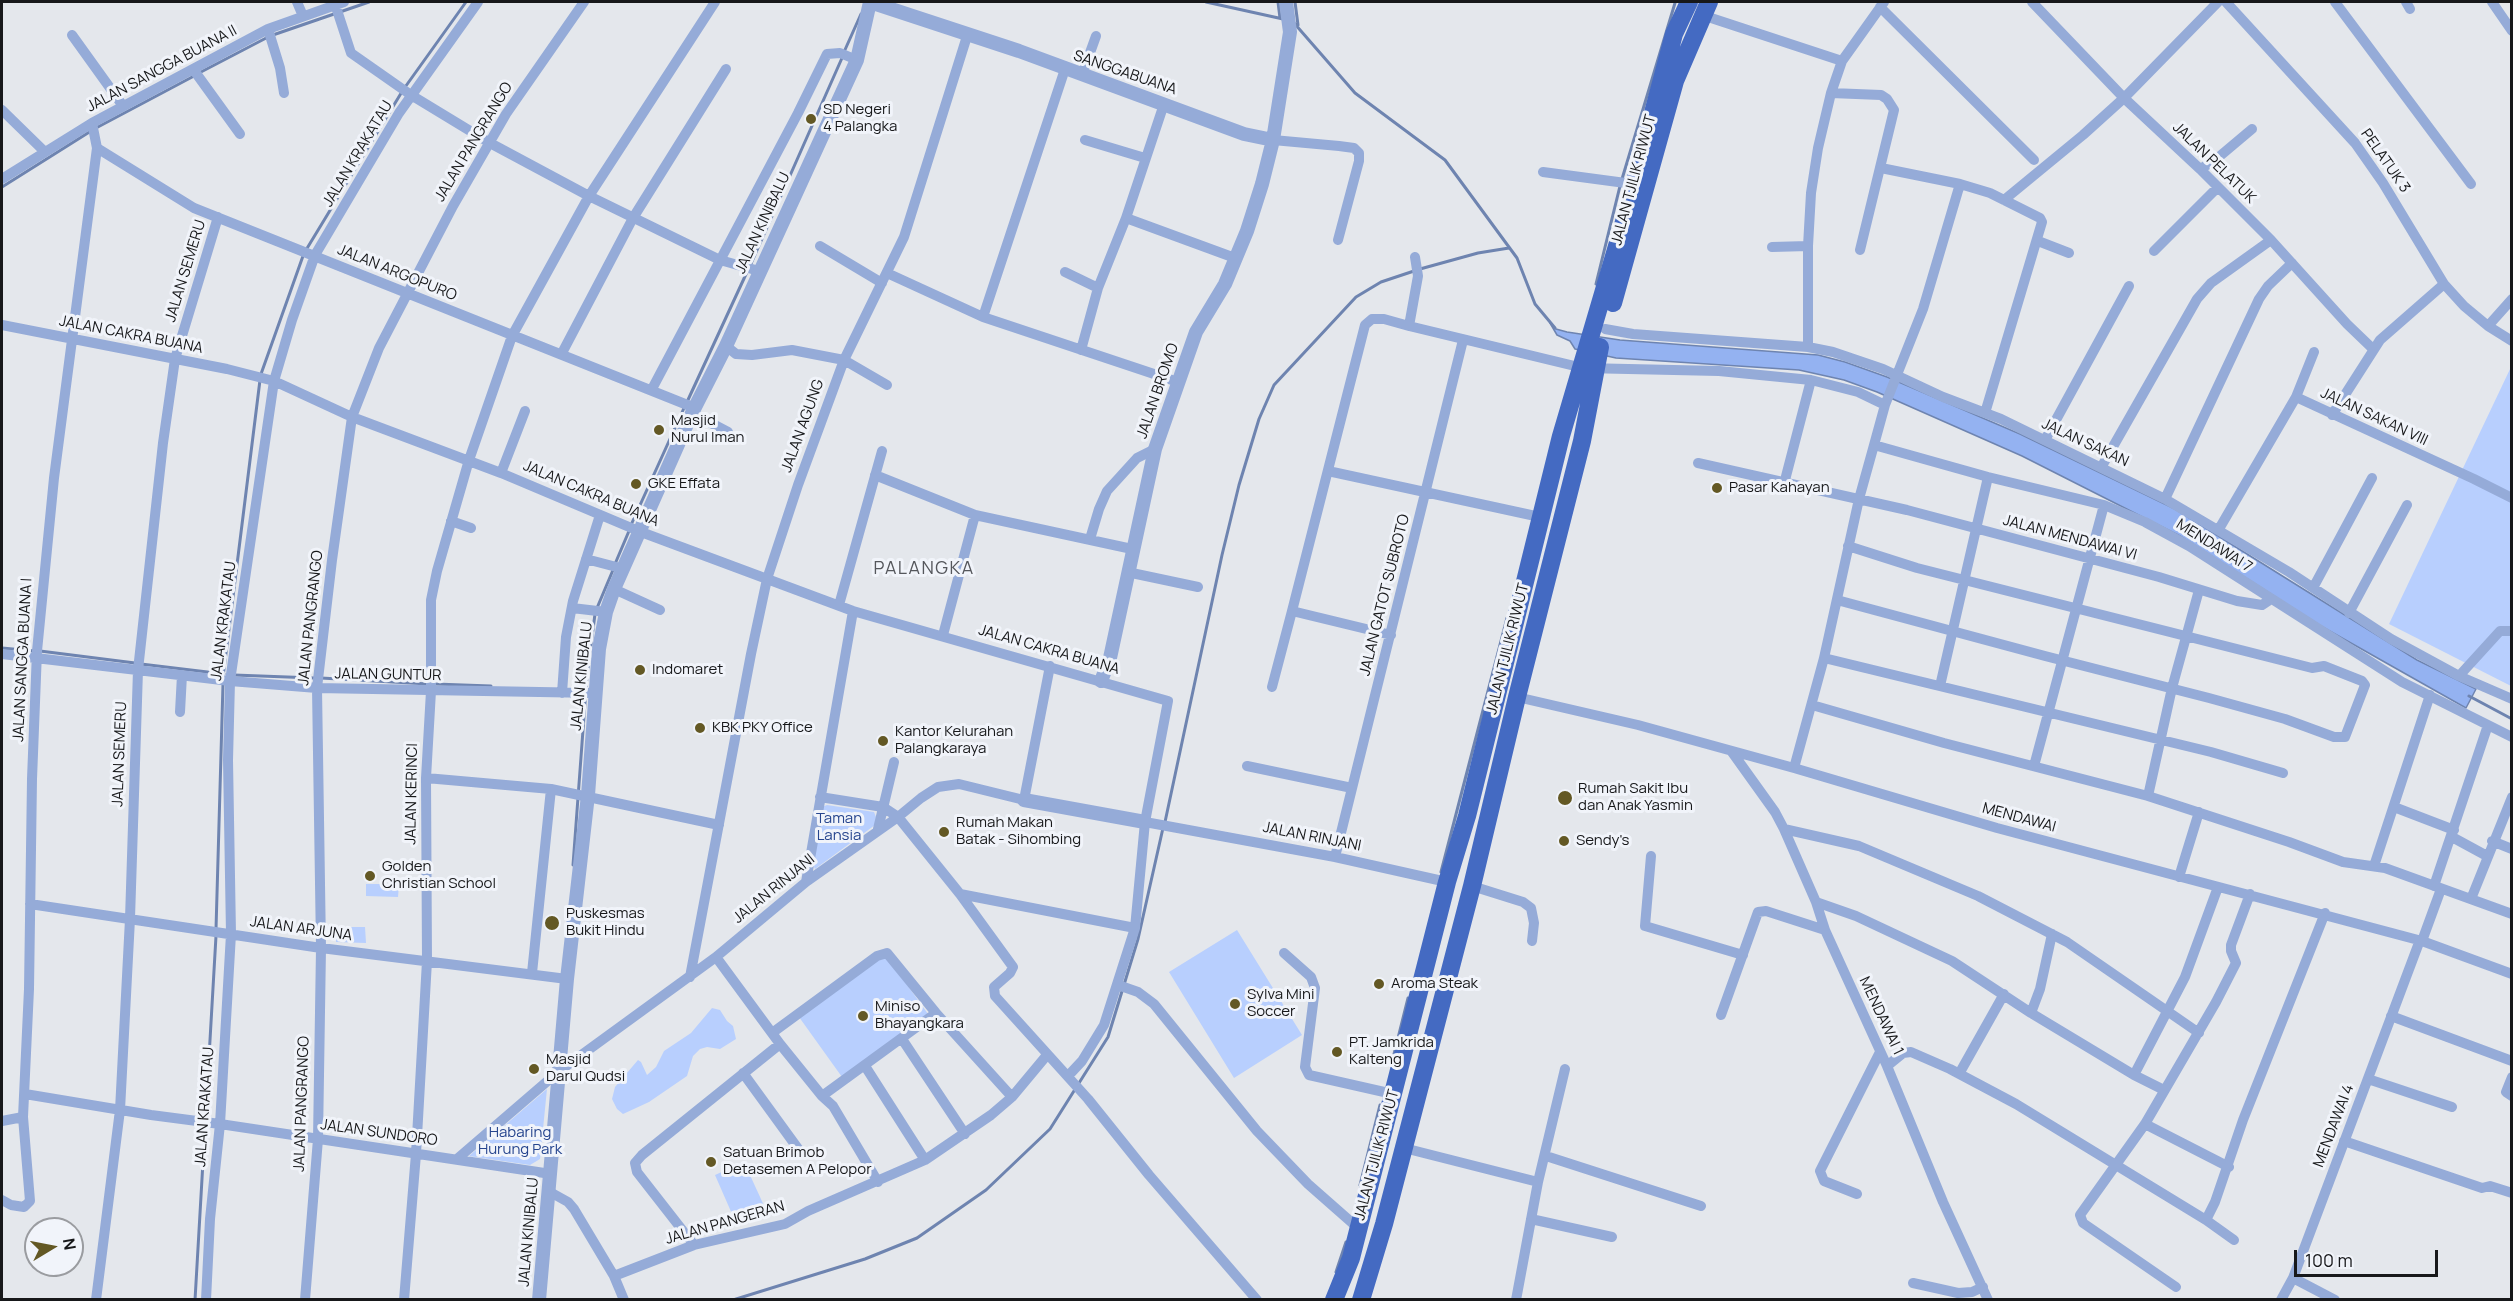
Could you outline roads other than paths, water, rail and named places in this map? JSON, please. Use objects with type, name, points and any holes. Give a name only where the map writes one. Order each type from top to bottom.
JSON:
[{"type":"highway","name":"JALAN TJILIK RIWUT","points":[[1628,231],[1633,184],[1674,34],[1694,5]]},
{"type":"highway","name":"JALAN TJILIK RIWUT","points":[[1334,1299],[1351,1258],[1467,816],[1561,436],[1595,349],[1628,231],[1675,81],[1694,5]]},
{"type":"highway","name":"JALAN TJILIK RIWUT","points":[[1361,1299],[1404,1148],[1472,886],[1582,441],[1595,349]]},
{"type":"highway","points":[[1408,1037],[1431,1042]]},
{"type":"street","points":[[297,2],[303,16]]},
{"type":"street","name":"JALAN KRAKATAU","points":[[206,1299],[210,1220],[220,1124],[231,934],[228,760],[230,681],[274,381],[315,255],[411,95],[478,2]]},
{"type":"street","name":"JALAN PANGRANGO","points":[[305,1299],[318,1139],[321,948],[317,688],[352,417],[379,348],[405,293],[506,114],[584,2]]},
{"type":"street","points":[[512,336],[589,196],[715,2]]},
{"type":"street","points":[[869,2],[968,33]]},
{"type":"street","name":"JALAN KINIBALU","points":[[539,1299],[567,979],[588,795],[599,649],[606,612],[614,589],[694,411],[857,60],[869,2]]},
{"type":"street","name":"JALAN PELATUK","points":[[2032,2],[2124,98],[2271,240],[2347,324],[2373,349]]},
{"type":"street","points":[[2004,200],[2124,98],[2218,2]]},
{"type":"street","name":"PELATUK 3","points":[[2226,2],[2355,143],[2383,183],[2444,284],[2464,306],[2511,341]]},
{"type":"street","points":[[2335,2],[2470,184]]},
{"type":"street","points":[[2492,2],[2511,31]]},
{"type":"street","points":[[339,3],[351,53],[411,95],[490,142],[589,196],[720,260],[759,271]]},
{"type":"street","name":"JALAN SANGGA BUANA II","points":[[2,180],[92,123],[268,29],[339,3]]},
{"type":"street","name":"JALAN BROMO","points":[[1101,681],[1110,658],[1155,449],[1196,332],[1225,284],[1259,193],[1273,140],[1290,32],[1287,4]]},
{"type":"street","points":[[1808,347],[1808,246],[1811,193],[1831,93],[1842,61],[1882,4],[2034,160]]},
{"type":"street","points":[[1694,5],[1842,61]]},
{"type":"street","points":[[268,29],[280,68],[284,93]]},
{"type":"street","name":"SANGGABUANA","points":[[968,33],[1244,134],[1273,140]]},
{"type":"street","name":"JALAN AGUNG","points":[[690,977],[767,579],[798,485],[844,360],[904,237],[968,33]]},
{"type":"street","points":[[72,35],[123,106]]},
{"type":"street","points":[[1082,75],[1096,36]]},
{"type":"street","points":[[652,389],[827,54],[840,52],[857,60]]},
{"type":"street","points":[[193,69],[240,134]]},
{"type":"street","points":[[562,353],[633,218],[726,69]]},
{"type":"street","points":[[982,317],[1065,69]]},
{"type":"street","points":[[1831,93],[1881,95],[1892,104],[1894,116],[1860,250]]},
{"type":"street","points":[[1081,350],[1098,288],[1126,218],[1164,104]]},
{"type":"street","points":[[2,110],[45,152]]},
{"type":"street","name":"JALAN SANGGA BUANA I","points":[[2,1200],[10,1205],[24,1207],[30,1202],[23,1117],[37,657],[43,580],[70,339],[97,148],[92,123]]},
{"type":"street","points":[[2200,169],[2214,161],[2252,129]]},
{"type":"street","points":[[1085,140],[1145,158]]},
{"type":"street","points":[[1273,140],[1354,148],[1359,153],[1359,161],[1338,240]]},
{"type":"street","name":"JALAN ARGOPURO","points":[[97,148],[194,208],[512,336],[562,353],[652,389],[728,432]]},
{"type":"street","points":[[1881,168],[1960,184],[1990,193],[2041,220],[2042,227],[2038,241],[1985,413]]},
{"type":"street","points":[[1543,172],[1633,184]]},
{"type":"street","points":[[1794,768],[1824,658],[1848,546],[1874,445],[1887,401],[1923,309],[1960,184]]},
{"type":"street","points":[[2154,251],[2218,187]]},
{"type":"street","name":"JALAN SEMERU","points":[[96,1299],[120,1110],[130,919],[138,670],[163,442],[175,359],[218,217]]},
{"type":"street","points":[[1126,218],[1235,258]]},
{"type":"street","points":[[2102,466],[2197,299],[2211,283],[2271,240]]},
{"type":"street","points":[[2038,241],[2069,253]]},
{"type":"street","points":[[820,246],[885,278],[982,317],[1178,382]]},
{"type":"street","points":[[1772,247],[1808,246]]},
{"type":"street","points":[[2165,499],[2259,299],[2268,286],[2292,262]]},
{"type":"street","points":[[1408,327],[1417,267]]},
{"type":"street","points":[[1065,272],[1098,288]]},
{"type":"street","points":[[2332,415],[2373,349],[2407,315],[2444,284]]},
{"type":"street","points":[[2044,440],[2129,286]]},
{"type":"street","points":[[2488,326],[2511,299]]},
{"type":"street","points":[[1272,687],[1365,325],[1372,319],[1380,318],[1463,340],[1595,349],[1625,368],[1719,371],[1811,380],[1887,401]]},
{"type":"street","name":"JALAN CAKRA BUANA","points":[[2,325],[274,381],[352,417],[501,472],[641,532],[853,610],[1168,700],[1151,823]]},
{"type":"street","name":"JALAN KERINCI","points":[[404,1299],[416,1154],[427,961],[426,777],[431,600],[469,460],[512,336]]},
{"type":"street","name":"JALAN SAKAN","points":[[1595,349],[1656,336],[1808,347],[1856,358],[1896,378],[1985,413],[2102,466],[2219,529],[2313,588],[2349,614],[2459,676],[2511,699]]},
{"type":"street","name":"JALAN GATOT SUBROTO","points":[[1335,857],[1463,340]]},
{"type":"street","points":[[726,346],[736,354],[792,350],[844,360],[887,385]]},
{"type":"street","points":[[2296,397],[2314,352]]},
{"type":"street","points":[[1784,484],[1811,380]]},
{"type":"street","name":"JALAN SAKAN VIII","points":[[2219,529],[2296,397],[2511,498]]},
{"type":"street","points":[[501,472],[525,411]]},
{"type":"street","name":"MENDAWAI 7","points":[[1874,445],[1988,477],[2104,505],[2171,535],[2402,682],[2511,737]]},
{"type":"street","points":[[1090,538],[1107,491],[1137,458],[1155,449]]},
{"type":"street","points":[[839,605],[882,451]]},
{"type":"street","name":"JALAN MENDAWAI VI","points":[[1698,463],[1976,528],[2258,605],[2267,604],[2271,599]]},
{"type":"street","points":[[1328,471],[1540,517]]},
{"type":"street","points":[[875,475],[975,515],[1090,538],[1132,549]]},
{"type":"street","points":[[1940,686],[1988,477]]},
{"type":"street","points":[[2313,588],[2372,478]]},
{"type":"street","points":[[2034,766],[2104,505]]},
{"type":"street","points":[[2349,614],[2407,505]]},
{"type":"street","points":[[562,693],[566,637],[572,608],[600,515]]},
{"type":"street","points":[[943,635],[975,515]]},
{"type":"street","points":[[451,521],[471,528]]},
{"type":"street","points":[[1837,600],[2285,719],[2340,738],[2344,737],[2365,685],[2362,681],[2324,666],[2312,668],[1917,568],[1848,546]]},
{"type":"street","points":[[586,559],[624,569]]},
{"type":"street","points":[[1127,572],[1198,587]]},
{"type":"street","points":[[614,589],[660,610]]},
{"type":"street","points":[[2148,795],[2162,742],[2172,688],[2199,590]]},
{"type":"street","points":[[572,608],[606,612]]},
{"type":"street","points":[[806,882],[853,610]]},
{"type":"street","points":[[1292,611],[1391,635]]},
{"type":"street","points":[[2459,676],[2500,631],[2510,631]]},
{"type":"street","name":"JALAN GUNTUR","points":[[2,654],[230,681],[317,688],[596,693]]},
{"type":"street","points":[[1824,658],[2162,742],[2211,752],[2283,773]]},
{"type":"street","points":[[1024,800],[1050,666]]},
{"type":"street","points":[[180,712],[182,675]]},
{"type":"street","points":[[2374,866],[2430,696]]},
{"type":"street","name":"MENDAWAI","points":[[1517,697],[1638,725],[1997,828],[2421,940],[2511,974]]},
{"type":"street","points":[[1812,705],[2148,795],[2333,859],[2374,866],[2511,914]]},
{"type":"street","name":"MENDAWAI 4","points":[[2281,1299],[2293,1278],[2421,940],[2488,725]]},
{"type":"street","name":"MENDAWAI 1","points":[[1732,752],[1775,812],[1784,829],[1816,902],[1825,930],[1887,1066],[1943,1202],[1988,1299]]},
{"type":"street","points":[[878,829],[894,762]]},
{"type":"street","points":[[1248,766],[1352,788]]},
{"type":"street","points":[[426,777],[551,789],[588,795],[719,825]]},
{"type":"street","name":"JALAN RINJANI","points":[[458,1158],[558,1072],[690,977],[806,882],[921,798],[946,785],[969,786],[1024,800],[1335,857],[1448,882]]},
{"type":"street","points":[[532,973],[551,789]]},
{"type":"street","points":[[820,797],[883,807],[898,817],[960,894],[1013,967],[1010,973],[993,987],[994,996],[1071,1080],[1257,1299]]},
{"type":"street","points":[[2471,899],[2511,797]]},
{"type":"street","points":[[2394,807],[2453,834],[2487,856]]},
{"type":"street","points":[[2179,877],[2199,812]]},
{"type":"street","points":[[1071,1080],[1093,1045],[1123,987],[1135,928],[1151,823]]},
{"type":"street","points":[[1784,829],[1859,846],[1978,897],[2067,942],[2199,1033]]},
{"type":"street","points":[[2492,841],[2511,849]]},
{"type":"street","points":[[1651,856],[1646,926],[1743,955]]},
{"type":"street","points":[[1472,886],[1523,902],[1531,908],[1534,923],[1532,941]]},
{"type":"street","points":[[2134,1075],[2168,1013],[2201,939],[2218,887]]},
{"type":"street","points":[[960,894],[1135,928]]},
{"type":"street","points":[[2176,1287],[2081,1221],[2082,1210],[2116,1167],[2145,1124],[2199,1033],[2236,963],[2231,945],[2250,894]]},
{"type":"street","points":[[1816,902],[1856,916],[1952,961],[2031,1013],[2134,1075],[2164,1090]]},
{"type":"street","name":"JALAN ARJUNA","points":[[30,904],[321,948],[567,979]]},
{"type":"street","points":[[1721,1015],[1760,911],[1766,910],[1825,930]]},
{"type":"street","points":[[2206,1220],[2229,1167],[2243,1120],[2325,914]]},
{"type":"street","points":[[2031,1013],[2040,989],[2052,934]]},
{"type":"street","points":[[772,1033],[877,956],[887,953],[936,1013],[1012,1097]]},
{"type":"street","points":[[1284,953],[1311,977],[1315,988],[1305,1067],[1309,1075],[1393,1094]]},
{"type":"street","points":[[716,957],[780,1044],[822,1096],[833,1106],[878,1182]]},
{"type":"street","points":[[1123,987],[1154,1004],[1257,1131],[1308,1184],[1358,1228]]},
{"type":"street","points":[[1959,1074],[2004,994]]},
{"type":"street","points":[[822,1096],[936,1013]]},
{"type":"street","points":[[2391,1016],[2511,1061]]},
{"type":"street","points":[[902,1039],[965,1134]]},
{"type":"street","points":[[694,1245],[637,1172],[635,1163],[780,1044]]},
{"type":"street","points":[[1857,1194],[1824,1181],[1820,1171],[1880,1052]]},
{"type":"street","points":[[1887,1066],[1903,1053],[1911,1052],[1959,1074],[2016,1104],[2206,1220],[2234,1240]]},
{"type":"street","name":"JALAN PANGERAN","points":[[614,1276],[694,1245],[785,1224],[808,1211],[925,1160],[965,1134],[1012,1097],[1047,1055]]},
{"type":"street","points":[[865,1066],[925,1160]]},
{"type":"street","points":[[1516,1299],[1538,1182],[1565,1069]]},
{"type":"street","points":[[743,1073],[799,1150]]},
{"type":"street","points":[[2511,1077],[2506,1092],[2511,1096]]},
{"type":"street","points":[[2368,1079],[2452,1107]]},
{"type":"street","name":"JALAN SUNDORO","points":[[25,1094],[416,1154],[458,1158],[551,1174]]},
{"type":"street","points":[[2,1121],[23,1117]]},
{"type":"street","points":[[2145,1124],[2229,1167]]},
{"type":"street","points":[[2344,1141],[2482,1188],[2490,1186],[2511,1193]]},
{"type":"street","points":[[1404,1148],[1538,1182]]},
{"type":"street","points":[[1546,1156],[1701,1206]]},
{"type":"street","points":[[550,1192],[574,1209],[614,1276],[624,1299]]},
{"type":"street","points":[[1531,1219],[1612,1237]]},
{"type":"street","points":[[2293,1278],[2335,1299]]},
{"type":"street","points":[[1913,1283],[1958,1293],[1972,1292],[1983,1287]]},
{"type":"waterway","points":[[199,73],[270,36],[369,2]]},
{"type":"waterway","points":[[306,250],[403,90],[466,2]]},
{"type":"waterway","points":[[1206,2],[1283,19]]},
{"type":"waterway","points":[[1278,2],[1280,18]]},
{"type":"waterway","points":[[1295,2],[1298,25]]},
{"type":"waterway","points":[[1622,179],[1675,3]]},
{"type":"waterway","points":[[844,52],[861,14]]},
{"type":"waterway","points":[[1294,23],[1355,93],[1445,160],[1517,258],[1535,304],[1555,328]]},
{"type":"waterway","points":[[750,266],[842,58]]},
{"type":"waterway","points":[[96,128],[194,76]]},
{"type":"waterway","points":[[2,187],[91,131]]},
{"type":"waterway","points":[[1596,284],[1620,186]]},
{"type":"waterway","points":[[1420,269],[1478,253],[1509,248]]},
{"type":"waterway","points":[[261,374],[303,256]]},
{"type":"waterway","points":[[1165,822],[1239,485],[1259,419],[1274,385],[1356,297],[1381,282],[1414,271]]},
{"type":"waterway","points":[[687,402],[747,272]]},
{"type":"waterway","points":[[223,677],[260,380]]},
{"type":"waterway","points":[[631,525],[684,408]]},
{"type":"waterway","points":[[615,564],[629,531]]},
{"type":"waterway","points":[[597,608],[613,570]]},
{"type":"waterway","points":[[573,865],[587,676],[595,614]]},
{"type":"waterway","points":[[1441,872],[1507,618]]},
{"type":"waterway","points":[[2,648],[34,651]]},
{"type":"waterway","points":[[40,651],[135,663]]},
{"type":"waterway","points":[[141,664],[224,674]]},
{"type":"waterway","points":[[234,675],[314,678]]},
{"type":"waterway","points":[[321,678],[428,684]]},
{"type":"waterway","points":[[216,929],[223,684]]},
{"type":"waterway","points":[[435,684],[491,686]]},
{"type":"waterway","points":[[2469,696],[2512,719]]},
{"type":"waterway","points":[[733,1300],[865,1259],[917,1238],[986,1190],[1050,1129],[1108,1037],[1138,939],[1163,828]]},
{"type":"waterway","points":[[195,1300],[216,936]]},
{"type":"waterway","points":[[1394,1054],[1408,998]]},
{"type":"waterway","points":[[1360,1185],[1380,1105]]},
{"type":"waterway","points":[[1336,1272],[1346,1242]]},
{"type":"place","name":"SD Negeri 4 Palangka","points":[[811,119]]},
{"type":"place","name":"Masjid Nurul Iman","points":[[659,430]]},
{"type":"place","name":"GKE Effata","points":[[636,484]]},
{"type":"place","name":"Pasar Kahayan","points":[[1717,488]]},
{"type":"place","name":"Indomaret","points":[[640,670]]},
{"type":"place","name":"KBK PKY Office","points":[[700,728]]},
{"type":"place","name":"Kantor Kelurahan Palangkaraya","points":[[883,741]]},
{"type":"place","name":"Rumah Sakit Ibu dan Anak Yasmin","points":[[1565,798]]},
{"type":"place","name":"Rumah Makan Batak - Sihombing","points":[[944,832]]},
{"type":"place","name":"Sendy's","points":[[1564,841]]},
{"type":"place","name":"Golden Christian School","points":[[370,876]]},
{"type":"place","name":"Puskesmas Bukit Hindu","points":[[552,923]]},
{"type":"place","name":"Aroma Steak","points":[[1379,984]]},
{"type":"place","name":"Sylva Mini Soccer","points":[[1235,1004]]},
{"type":"place","name":"Miniso Bhayangkara","points":[[863,1016]]},
{"type":"place","name":"PT. Jamkrida Kalteng","points":[[1337,1052]]},
{"type":"place","name":"Masjid Darul Qudsi","points":[[534,1069]]},
{"type":"place","name":"Satuan Brimob Detasemen A Pelopor","points":[[711,1162]]},
{"type":"district","name":"PALANGKA","points":[[924,569]]},
{"type":"park label","name":"Taman Lansia","points":[[839,828]]},
{"type":"park label","name":"Habaring Hurung Park","points":[[520,1142]]}]
